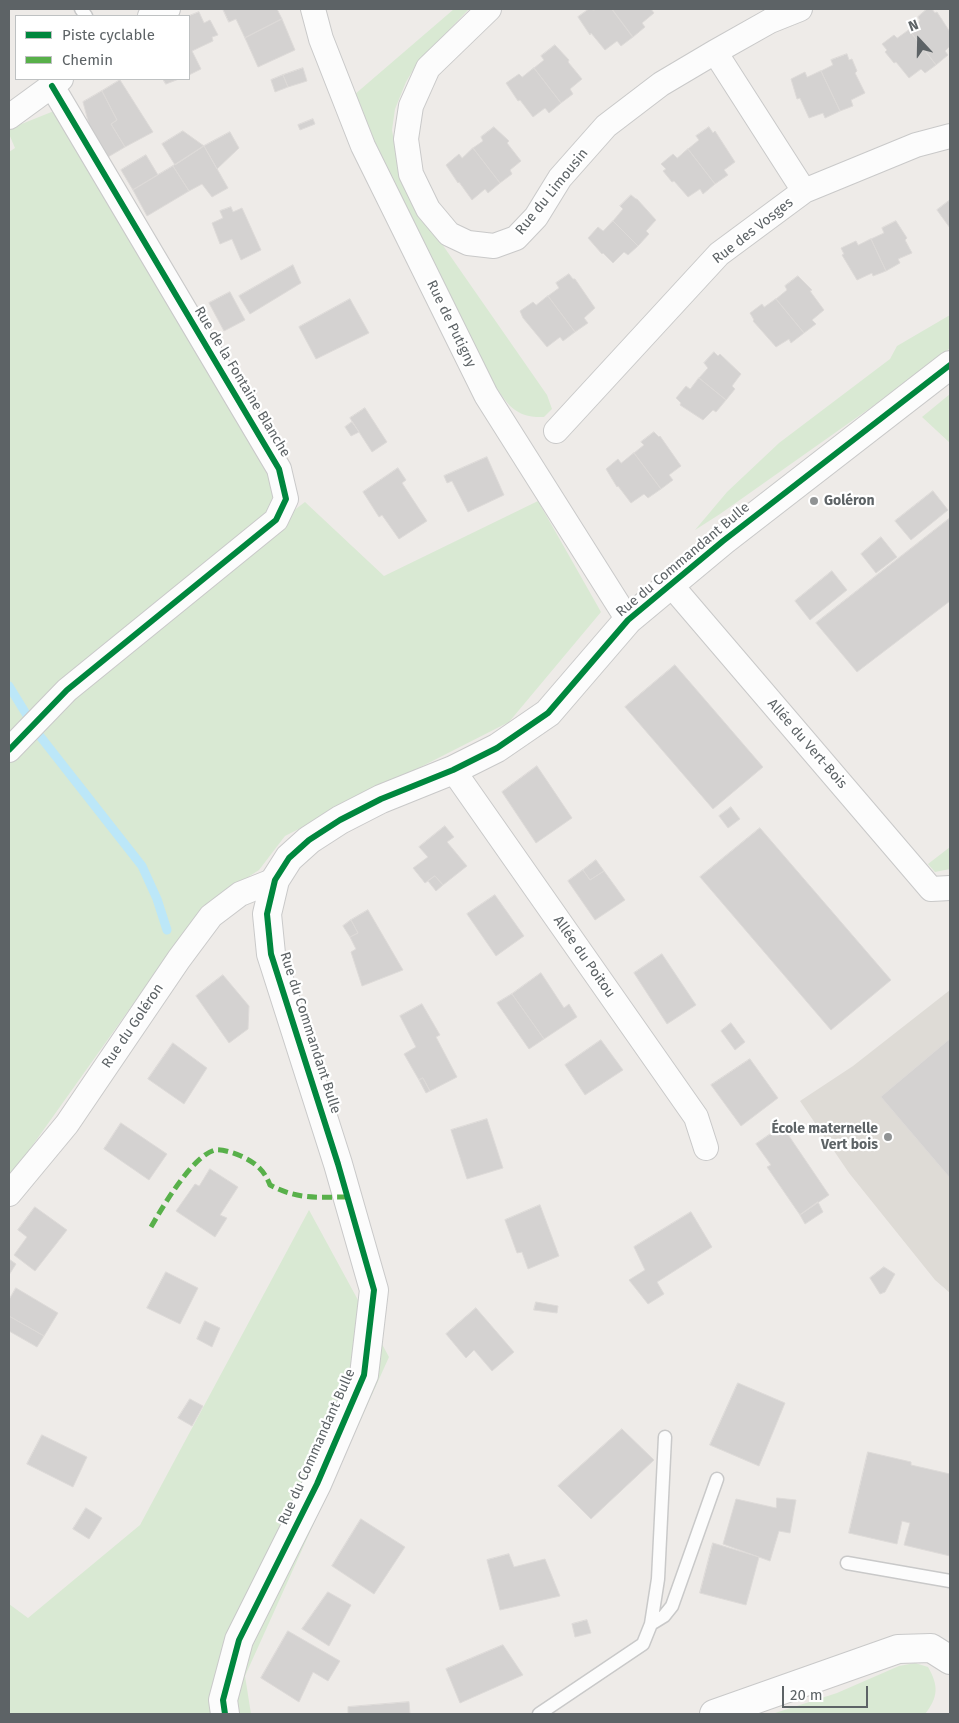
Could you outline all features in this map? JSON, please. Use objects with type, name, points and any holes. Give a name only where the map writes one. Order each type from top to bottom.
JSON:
[{"type":"street","points":[[153,15],[168,9]]},
{"type":"street","name":"Rue de Putigny","points":[[314,9],[321,39],[363,146],[486,395],[628,620]]},
{"type":"street","name":"Rue du Limousin","points":[[489,9],[428,68],[411,106],[406,139],[411,174],[428,209],[449,234],[468,243],[494,246],[516,238],[536,217],[560,178],[606,126],[661,84],[770,21],[800,9]]},
{"type":"street","points":[[715,52],[804,191]]},
{"type":"street","points":[[9,117],[57,82]]},
{"type":"street","name":"Rue de la Fontaine Blanche","points":[[9,750],[67,690],[276,520],[286,499],[279,469],[57,82]]},
{"type":"street","name":"Rue des Vosges","points":[[556,431],[719,254],[804,191],[916,145],[950,136]]},
{"type":"street","name":"Rue du Commandant Bulle","points":[[225,1714],[223,1700],[239,1640],[317,1484],[364,1375],[374,1290],[338,1164],[270,954],[267,914],[275,880],[289,858],[309,840],[340,820],[381,800],[453,770],[497,748],[548,713],[628,620],[723,541],[950,366]]},
{"type":"street","name":"Allée du Vert-Bois","points":[[671,585],[931,889],[950,888]]},
{"type":"street","name":"Allée du Poitou","points":[[453,770],[696,1117],[706,1148]]},
{"type":"street","name":"Rue du Goléron","points":[[9,1194],[67,1124],[179,959],[212,916],[240,894],[275,880]]},
{"type":"street","points":[[714,1714],[898,1649],[931,1648],[950,1660]]},
{"type":"lane","points":[[539,1714],[643,1644],[651,1624],[658,1578],[665,1437]]},
{"type":"lane","points":[[651,1624],[664,1616],[672,1606],[717,1479]]},
{"type":"lane","points":[[847,1563],[950,1580]]},
{"type":"shaded area","name":"École maternelle Vert bois","points":[[950,990],[950,1293],[935,1280],[849,1173],[800,1101],[853,1066]]},
{"type":"green space","points":[[454,9],[469,9],[417,63],[406,82],[395,109],[392,130],[397,158],[426,221],[547,395],[552,409],[544,417],[526,415],[513,409],[493,383],[389,177],[354,95]]},
{"type":"green space","points":[[54,111],[239,423],[289,514],[305,502],[384,576],[538,501],[601,612],[509,722],[285,836],[259,870],[202,907],[15,1170],[9,1174],[9,152],[15,148],[9,134],[9,129]]},
{"type":"green space","points":[[950,315],[950,348],[873,406],[695,530],[727,492],[779,443],[890,359],[897,346]]},
{"type":"green space","points":[[950,394],[950,443],[922,417]]},
{"type":"green space","points":[[950,847],[950,869],[935,872],[928,864]]},
{"type":"green space","points":[[309,1210],[389,1357],[245,1676],[251,1714],[9,1714],[9,1604],[28,1618],[140,1525]]},
{"type":"green space","points":[[915,1663],[928,1667],[934,1680],[935,1697],[925,1714],[772,1714],[837,1693],[899,1666]]},
{"type":"building","points":[[223,9],[277,9],[282,19],[245,38],[236,19],[229,22]]},
{"type":"building","points":[[589,9],[612,9],[633,37],[621,46],[617,41],[605,50],[591,33],[590,35],[578,17]]},
{"type":"building","points":[[612,9],[651,9],[654,13],[642,23],[645,27],[633,37]]},
{"type":"building","points":[[927,9],[932,9],[935,13],[937,12],[950,32],[950,46],[945,51],[948,55],[936,65],[909,30],[920,21],[918,17]]},
{"type":"building","points":[[199,12],[204,23],[210,20],[218,35],[212,37],[213,41],[192,51],[201,69],[190,74],[190,16]]},
{"type":"building","points":[[282,19],[295,50],[258,67],[245,38]]},
{"type":"building","points":[[909,30],[936,65],[925,73],[921,69],[909,78],[885,52],[887,50],[882,44],[894,35],[897,38]]},
{"type":"building","points":[[555,45],[569,60],[568,62],[582,79],[570,89],[573,94],[561,103],[534,68],[544,60],[541,56]]},
{"type":"building","points":[[847,54],[849,60],[852,59],[857,71],[855,73],[865,93],[851,100],[853,106],[840,111],[821,71],[833,65],[831,60]]},
{"type":"building","points":[[303,68],[307,81],[288,87],[283,75]]},
{"type":"building","points":[[534,68],[561,103],[549,113],[545,108],[533,117],[520,100],[518,101],[506,83],[519,74],[522,77]]},
{"type":"building","points":[[821,71],[840,111],[825,118],[823,113],[809,118],[800,98],[797,99],[791,79],[805,72],[807,77]]},
{"type":"building","points":[[283,75],[288,87],[275,92],[271,80]]},
{"type":"building","points":[[120,80],[153,132],[125,147],[111,124],[117,120],[102,91]]},
{"type":"building","points":[[164,80],[176,80],[166,84]]},
{"type":"building","points":[[102,91],[117,120],[111,124],[125,147],[108,157],[90,128],[83,102]]},
{"type":"building","points":[[313,119],[315,124],[300,130],[298,125]]},
{"type":"building","points":[[494,127],[509,141],[507,143],[521,161],[510,170],[512,174],[500,183],[473,148],[483,141],[481,137]]},
{"type":"building","points":[[709,127],[713,133],[715,131],[735,162],[724,170],[728,175],[715,184],[688,149],[699,140],[696,136]]},
{"type":"building","points":[[183,131],[204,146],[175,165],[162,144]]},
{"type":"building","points":[[230,132],[239,148],[217,169],[204,146]]},
{"type":"building","points":[[204,146],[228,188],[212,197],[202,184],[189,191],[173,166]]},
{"type":"building","points":[[473,148],[500,183],[488,193],[485,189],[472,200],[446,165],[459,154],[462,158]]},
{"type":"building","points":[[688,149],[715,184],[703,194],[700,189],[688,197],[663,171],[666,169],[661,164],[673,154],[677,158]]},
{"type":"building","points":[[146,155],[158,175],[133,190],[121,170]]},
{"type":"building","points":[[173,166],[189,191],[147,216],[133,190]]},
{"type":"building","points":[[631,195],[656,220],[646,231],[649,234],[638,246],[613,221],[623,209],[620,206]]},
{"type":"building","points":[[950,200],[950,228],[937,210]]},
{"type":"building","points":[[231,207],[233,212],[242,208],[261,250],[241,260],[232,239],[220,244],[212,223],[223,218],[220,211]]},
{"type":"building","points":[[613,221],[638,246],[628,255],[624,252],[613,263],[588,238],[598,227],[603,231]]},
{"type":"building","points":[[896,221],[907,238],[905,240],[912,253],[898,259],[900,263],[886,271],[871,239],[884,233],[882,228]]},
{"type":"building","points":[[871,239],[886,271],[873,276],[872,273],[857,280],[842,255],[844,254],[841,248],[856,241],[858,245]]},
{"type":"building","points":[[293,265],[301,283],[250,314],[239,296]]},
{"type":"building","points":[[569,274],[575,279],[595,308],[584,318],[588,323],[575,332],[548,296],[559,288],[556,283]]},
{"type":"building","points":[[798,276],[812,290],[810,291],[824,310],[812,320],[816,324],[804,333],[776,299],[787,290],[785,286]]},
{"type":"building","points":[[230,292],[245,320],[224,331],[209,303]]},
{"type":"building","points":[[548,296],[575,332],[563,341],[560,337],[547,347],[523,318],[520,311],[533,302],[536,305]]},
{"type":"building","points":[[350,299],[369,333],[316,359],[299,327]]},
{"type":"building","points":[[776,299],[804,333],[791,343],[789,339],[776,347],[753,321],[750,313],[762,304],[764,307]]},
{"type":"building","points":[[714,352],[718,356],[720,354],[741,374],[732,386],[735,389],[726,400],[699,378],[708,368],[704,363]]},
{"type":"building","points":[[699,378],[726,400],[716,412],[713,410],[703,420],[680,405],[681,403],[676,398],[686,386],[690,389]]},
{"type":"building","points":[[365,408],[387,442],[372,452],[350,418]]},
{"type":"building","points":[[352,422],[359,432],[351,436],[345,427]]},
{"type":"building","points":[[654,432],[660,436],[681,466],[669,475],[673,480],[661,489],[634,453],[644,445],[641,442]]},
{"type":"building","points":[[634,453],[661,489],[648,498],[644,494],[631,503],[617,487],[606,469],[618,459],[621,463]]},
{"type":"building","points":[[487,457],[504,495],[468,512],[452,481],[447,483],[444,476]]},
{"type":"building","points":[[398,468],[406,480],[402,483],[427,521],[399,539],[382,515],[379,517],[363,492]]},
{"type":"building","points":[[933,491],[948,510],[911,540],[895,521]]},
{"type":"building","points":[[950,518],[950,601],[857,672],[816,623]]},
{"type":"building","points":[[881,537],[897,557],[876,573],[861,554]]},
{"type":"building","points":[[832,571],[847,590],[810,620],[795,601]]},
{"type":"building","points":[[675,665],[763,767],[713,809],[625,707]]},
{"type":"building","points":[[537,766],[572,818],[536,843],[502,792]]},
{"type":"building","points":[[731,807],[740,819],[728,828],[719,816]]},
{"type":"building","points":[[445,826],[454,837],[447,842],[467,866],[443,885],[435,876],[425,883],[413,868],[428,857],[419,847]]},
{"type":"building","points":[[760,828],[891,980],[831,1030],[700,877]]},
{"type":"building","points":[[596,860],[604,871],[590,880],[583,870]]},
{"type":"building","points":[[583,870],[590,880],[604,871],[625,900],[595,920],[568,881]]},
{"type":"building","points":[[435,876],[443,885],[436,891],[428,881]]},
{"type":"building","points":[[495,895],[524,936],[496,956],[467,914]]},
{"type":"building","points":[[368,910],[403,970],[362,986],[351,952],[356,949],[350,937],[358,933],[351,920]]},
{"type":"building","points":[[351,920],[358,933],[350,937],[343,926]]},
{"type":"building","points":[[662,954],[696,1005],[667,1024],[634,973]]},
{"type":"building","points":[[541,973],[564,1008],[569,1004],[577,1017],[544,1039],[512,994]]},
{"type":"building","points":[[223,975],[249,1006],[248,1029],[229,1043],[196,996]]},
{"type":"building","points":[[512,994],[544,1039],[529,1049],[497,1003]]},
{"type":"building","points":[[422,1004],[440,1035],[436,1037],[457,1077],[430,1091],[423,1078],[419,1080],[404,1054],[416,1047],[400,1016]]},
{"type":"building","points":[[731,1023],[745,1042],[735,1050],[721,1031]]},
{"type":"building","points":[[950,1039],[950,1178],[881,1097]]},
{"type":"building","points":[[601,1040],[623,1070],[585,1095],[565,1065]]},
{"type":"building","points":[[173,1043],[207,1068],[184,1104],[148,1079]]},
{"type":"building","points":[[750,1059],[778,1098],[741,1126],[711,1085]]},
{"type":"building","points":[[423,1078],[430,1091],[426,1093],[419,1080]]},
{"type":"building","points":[[487,1119],[503,1168],[467,1179],[451,1130]]},
{"type":"building","points":[[121,1123],[167,1154],[149,1180],[104,1149]]},
{"type":"building","points":[[785,1124],[792,1134],[789,1136],[829,1195],[800,1215],[767,1167],[771,1165],[756,1144]]},
{"type":"building","points":[[210,1169],[238,1187],[220,1215],[227,1218],[215,1237],[176,1211],[195,1184],[199,1186]]},
{"type":"building","points":[[818,1202],[823,1212],[805,1224],[800,1215]]},
{"type":"building","points":[[540,1205],[559,1256],[528,1269],[522,1252],[517,1253],[505,1220]]},
{"type":"building","points":[[35,1207],[67,1230],[35,1271],[14,1255],[27,1237],[18,1230]]},
{"type":"building","points":[[691,1212],[712,1247],[657,1282],[664,1294],[648,1304],[629,1280],[645,1270],[634,1247]]},
{"type":"building","points":[[9,1259],[16,1264],[9,1275]]},
{"type":"building","points":[[884,1267],[895,1274],[885,1292],[880,1294],[870,1278]]},
{"type":"building","points":[[166,1272],[198,1288],[180,1324],[147,1308]]},
{"type":"building","points":[[16,1288],[58,1313],[44,1336],[9,1316],[9,1300]]},
{"type":"building","points":[[536,1302],[558,1306],[557,1313],[534,1310]]},
{"type":"building","points":[[476,1308],[514,1352],[492,1371],[474,1350],[466,1358],[446,1334]]},
{"type":"building","points":[[9,1316],[44,1336],[37,1347],[9,1331]]},
{"type":"building","points":[[205,1321],[220,1328],[212,1347],[197,1339]]},
{"type":"building","points":[[738,1383],[785,1403],[759,1466],[710,1445]]},
{"type":"building","points":[[190,1399],[203,1406],[192,1426],[178,1418]]},
{"type":"building","points":[[622,1429],[654,1460],[591,1519],[558,1486]]},
{"type":"building","points":[[42,1435],[87,1457],[73,1487],[27,1464]]},
{"type":"building","points":[[868,1452],[950,1474],[950,1556],[904,1545],[910,1523],[902,1521],[897,1544],[849,1533]]},
{"type":"building","points":[[777,1498],[796,1500],[790,1533],[779,1531],[770,1561],[723,1544],[736,1499],[776,1508]]},
{"type":"building","points":[[86,1508],[102,1518],[89,1539],[73,1529]]},
{"type":"building","points":[[361,1519],[405,1547],[374,1594],[332,1566]]},
{"type":"building","points":[[713,1543],[759,1557],[746,1605],[700,1593]]},
{"type":"building","points":[[509,1554],[514,1567],[545,1559],[560,1596],[500,1610],[487,1560]]},
{"type":"building","points":[[328,1592],[351,1605],[329,1646],[302,1629]]},
{"type":"building","points":[[587,1620],[591,1633],[575,1637],[572,1624]]},
{"type":"building","points":[[288,1631],[340,1661],[328,1681],[313,1672],[299,1702],[261,1678]]},
{"type":"building","points":[[503,1645],[523,1675],[460,1703],[446,1669]]},
{"type":"building","points":[[409,1702],[410,1714],[348,1714],[348,1707]]},
{"type":"waterway","points":[[9,686],[28,717]]},
{"type":"waterway","points":[[36,731],[142,866],[157,899],[167,930]]},
{"type":"marked path","points":[[151,1227],[178,1184],[197,1162],[206,1154],[215,1150],[232,1153],[251,1161],[262,1171],[270,1185],[280,1190],[308,1197],[347,1197]]},
{"type":"cycle path","points":[[9,750],[67,690],[276,520],[286,499],[279,469],[52,86]]},
{"type":"cycle path","points":[[225,1714],[223,1700],[239,1640],[317,1484],[364,1375],[374,1290],[338,1164],[271,954],[267,914],[275,880],[289,858],[309,840],[340,820],[381,799],[453,770],[497,748],[548,713],[628,620],[723,541],[950,365]]},
{"type":"place","name":"Goléron","points":[[814,501]]},
{"type":"place","name":"École maternelle Vert bois","points":[[888,1137]]}]
